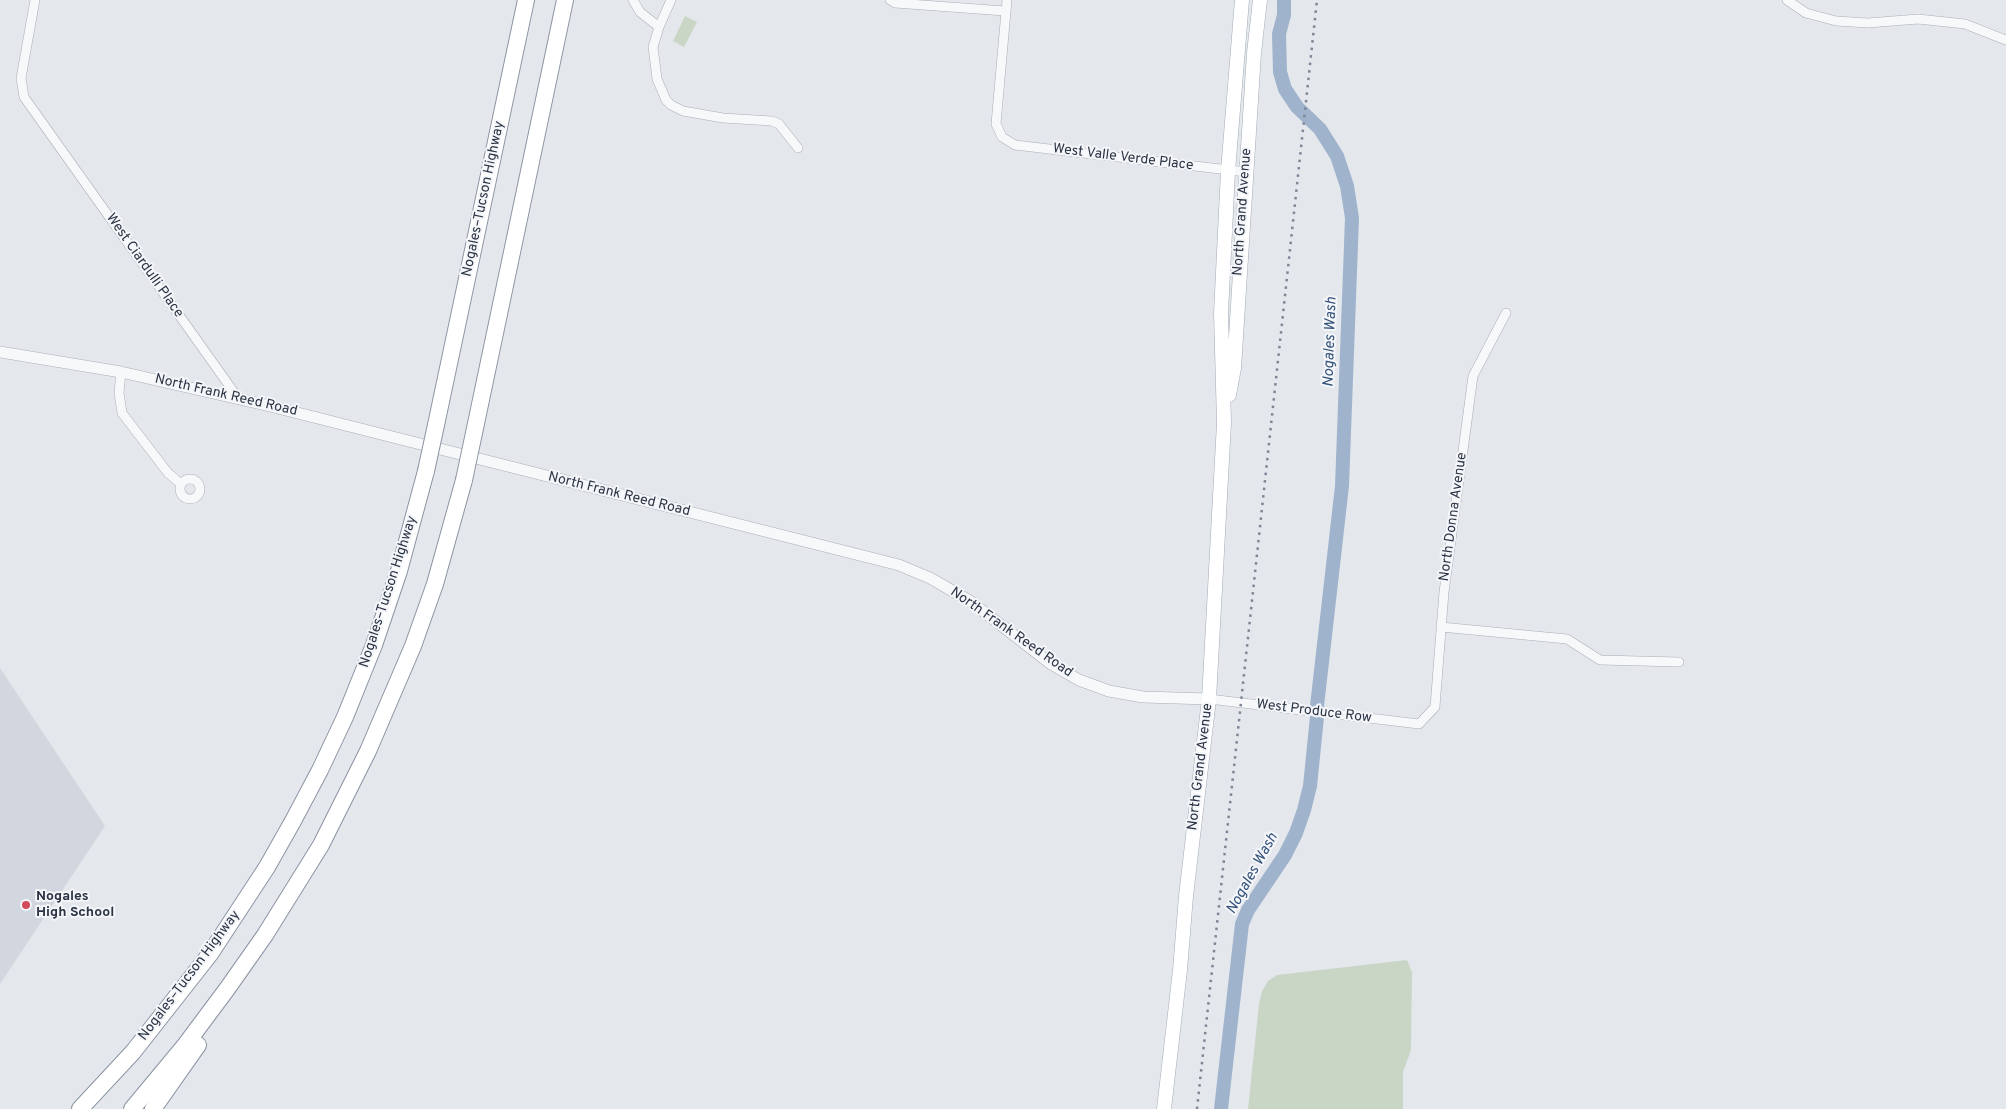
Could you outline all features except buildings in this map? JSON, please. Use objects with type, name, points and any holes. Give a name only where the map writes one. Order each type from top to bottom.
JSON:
[{"type":"highway","name":"Nogales–Tucson Highway","points":[[80,1109],[133,1052],[179,996],[210,954],[267,867],[320,770],[345,717],[374,645],[399,572],[426,471],[526,0]]},
{"type":"highway","points":[[153,1109],[253,966],[311,872],[340,816],[413,646],[435,584],[464,480],[565,0]]},
{"type":"highway","points":[[132,1109],[186,1044],[265,935],[321,845],[385,714]]},
{"type":"highway","points":[[67,1109],[96,1082],[179,996]]},
{"type":"main road","name":"North Grand Avenue","points":[[1164,1109],[1209,699],[1224,423],[1221,313],[1228,171],[1242,0]]},
{"type":"main road","name":"North Grand Avenue","points":[[1224,423],[1234,368],[1254,53],[1260,0]]},
{"type":"street","name":"West Ciardulli Place","points":[[35,0],[21,78],[24,97],[238,398]]},
{"type":"street","points":[[633,0],[640,12],[659,27]]},
{"type":"street","points":[[671,0],[659,27],[654,47],[654,59],[661,91],[671,105],[682,111],[723,118],[772,120],[779,124],[798,148]]},
{"type":"street","points":[[890,0],[895,3],[1005,11],[1007,0]]},
{"type":"street","points":[[1787,0],[1806,13],[1836,21],[1868,23],[1918,19],[1965,24],[2006,40]]},
{"type":"street","name":"West Valle Verde Place","points":[[1005,11],[996,124],[1002,138],[1015,145],[1246,172]]},
{"type":"street","name":"North Donna Avenue","points":[[1419,724],[1435,707],[1444,592],[1472,376],[1506,313]]},
{"type":"street","name":"North Frank Reed Road","points":[[0,352],[121,372],[238,398],[899,565],[930,578],[970,601],[1052,664],[1079,680],[1110,691],[1143,697],[1209,699]]},
{"type":"street","points":[[121,372],[118,393],[122,413],[168,473],[181,484]]},
{"type":"street","points":[[1441,627],[1566,639],[1600,660],[1679,662]]},
{"type":"street","name":"West Produce Row","points":[[1209,699],[1419,724]]},
{"type":"shaded area","name":"Nogales High School","points":[[0,668],[105,826],[0,984]]},
{"type":"green space","points":[[685,16],[697,22],[684,47],[673,41]]},
{"type":"green space","points":[[1407,960],[1412,972],[1411,1050],[1403,1072],[1403,1109],[1248,1109],[1259,1004],[1262,991],[1268,981],[1277,975]]},
{"type":"waterway","name":"Nogales Wash","points":[[1284,0],[1284,15],[1279,34],[1280,72],[1285,89],[1297,107],[1320,129],[1337,156],[1347,186],[1352,218],[1342,486],[1317,706]]},
{"type":"waterway","name":"Nogales Wash","points":[[1221,1109],[1242,924],[1248,910],[1285,855],[1296,833],[1310,786],[1317,717]]},
{"type":"railway","points":[[1197,1109],[1317,0]]},
{"type":"place","name":"Nogales High School","points":[[26,905]]}]
